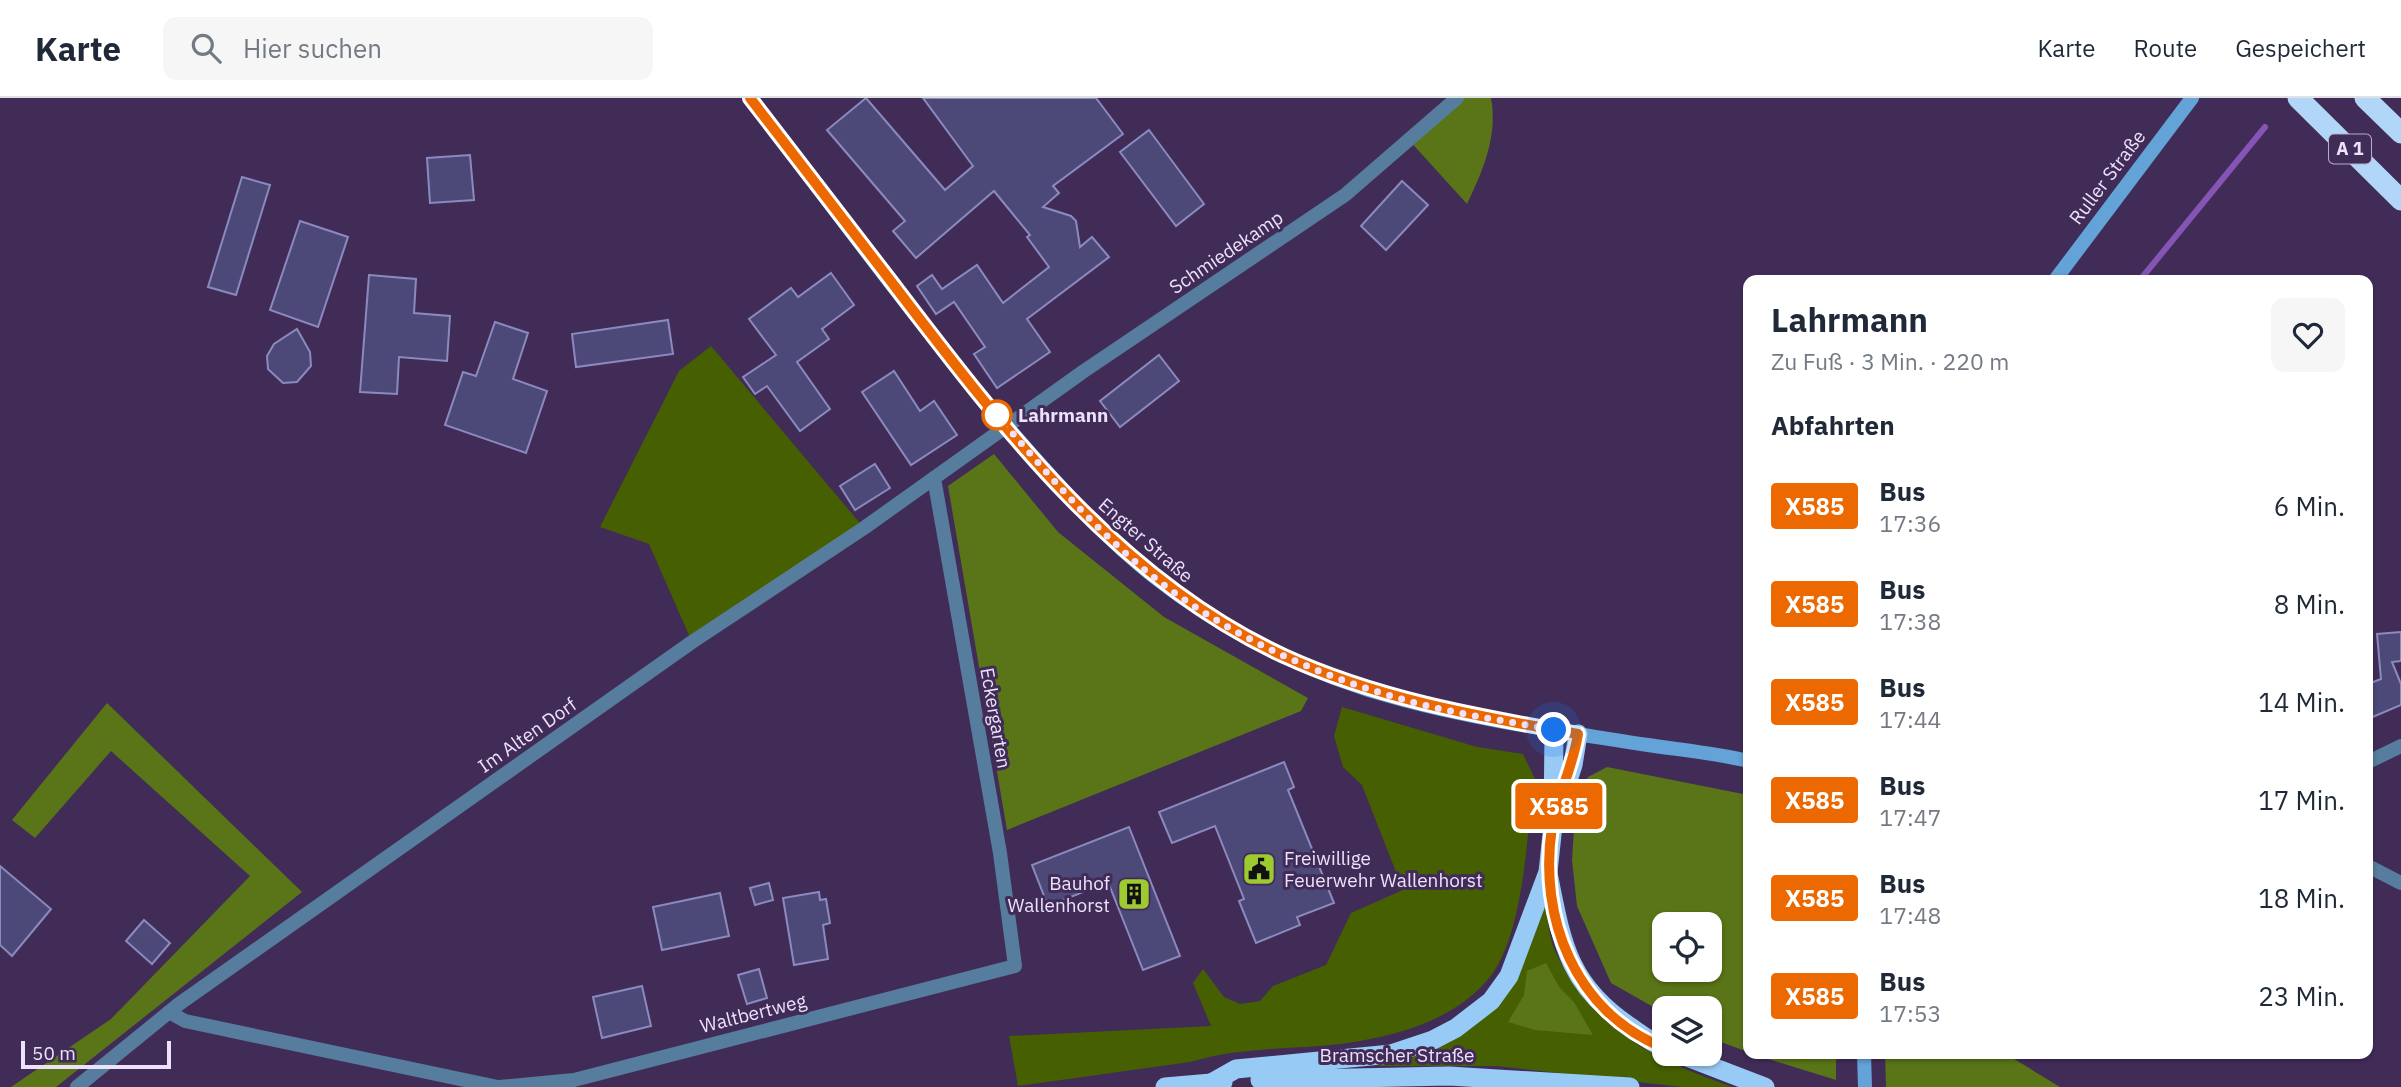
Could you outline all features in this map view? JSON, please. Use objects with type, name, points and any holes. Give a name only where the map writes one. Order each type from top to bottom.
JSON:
[{"type":"highway","name":"A 1","points":[[2298,98],[2401,200]]},
{"type":"highway","name":"A 1","points":[[2365,98],[2401,133]]},
{"type":"highway","points":[[1213,1082],[1236,1069],[1346,1061],[1391,1054],[1433,1040],[1456,1028],[1491,1001],[1509,976],[1548,873],[1553,824],[1554,730]]},
{"type":"highway","points":[[1553,824],[1573,765],[1578,734]]},
{"type":"highway","points":[[1548,873],[1571,964],[1584,987],[1603,1010],[1652,1041]]},
{"type":"highway","points":[[1710,1066],[1765,1087]]},
{"type":"highway","name":"Bramscher Straße","points":[[1165,1087],[1213,1082],[1449,1076],[1630,1087]]},
{"type":"main road","name":"Engter Straße","points":[[750,98],[948,357],[1007,428],[1089,517],[1151,574],[1234,630],[1343,681],[1399,699],[1554,730],[1743,760]]},
{"type":"main road","name":"Ruller Straße","points":[[2059,275],[2192,98]]},
{"type":"main road","name":"Engter Straße","points":[[1728,756],[1743,755]]},
{"type":"main road","points":[[1864,1059],[1865,1087]]},
{"type":"street","name":"Schmiedekamp","points":[[1007,428],[1084,371],[1345,195],[1457,98]]},
{"type":"street","name":"Im Alten Dorf","points":[[77,1087],[169,1012],[692,642],[1007,428]]},
{"type":"street","name":"Eckergarten","points":[[934,478],[1000,853],[1015,966]]},
{"type":"street","points":[[2373,760],[2401,746]]},
{"type":"street","points":[[2373,869],[2401,883]]},
{"type":"street","name":"Waltbertweg","points":[[169,1012],[185,1021],[499,1087],[574,1080],[1015,966]]},
{"type":"green space","points":[[1457,98],[1491,98],[1493,112],[1488,153],[1467,204],[1408,139]]},
{"type":"green space","points":[[711,346],[864,528],[692,642],[649,544],[600,527],[679,371]]},
{"type":"green space","points":[[994,454],[1058,532],[1164,617],[1308,698],[1301,711],[1007,830],[948,486]]},
{"type":"green space","points":[[107,703],[302,892],[56,1087],[11,1087],[111,1019],[250,876],[111,751],[35,838],[12,820]]},
{"type":"green space","points":[[1342,707],[1477,747],[1523,754],[1536,781],[1539,824],[1529,824],[1514,921],[1509,941],[1493,973],[1479,989],[1447,1013],[1388,1035],[1348,1043],[1229,1053],[1190,1062],[1018,1086],[1009,1036],[1211,1026],[1193,983],[1203,969],[1224,997],[1240,1004],[1260,1001],[1273,986],[1326,965],[1351,913],[1403,890],[1362,785],[1343,767],[1334,736]]},
{"type":"green space","points":[[1607,767],[1743,794],[1743,1050],[1722,1042],[1722,996],[1652,996],[1652,1006],[1611,983],[1577,906],[1572,860],[1575,814],[1588,777]]},
{"type":"green space","points":[[1546,904],[1555,951],[1587,1002],[1607,1022],[1652,1053],[1652,1066],[1680,1066],[1733,1087],[1682,1087],[1497,1066],[1377,1066],[1437,1049],[1465,1032],[1497,1002],[1520,967]]},
{"type":"green space","points":[[1546,963],[1559,987],[1574,1002],[1593,1035],[1535,1030],[1508,1022],[1524,995],[1527,971]]},
{"type":"green space","points":[[1768,1059],[1836,1059],[1836,1080]]},
{"type":"green space","points":[[1885,1059],[2014,1059],[2060,1087],[1886,1087]]},
{"type":"building","points":[[866,98],[945,190],[973,166],[923,98],[1096,98],[1123,134],[1053,186],[1059,193],[1043,207],[1071,216],[1076,221],[1080,247],[1092,237],[1109,257],[1027,319],[1050,352],[997,388],[974,354],[985,347],[954,302],[936,314],[917,286],[932,275],[942,289],[977,265],[1003,303],[1049,267],[1027,237],[1030,235],[994,191],[916,258],[893,231],[905,221],[827,130]]},
{"type":"building","points":[[1149,130],[1204,204],[1176,226],[1120,152]]},
{"type":"building","points":[[470,155],[474,200],[430,203],[427,158]]},
{"type":"building","points":[[242,177],[270,185],[236,295],[208,287]]},
{"type":"building","points":[[1402,181],[1428,205],[1386,250],[1361,226]]},
{"type":"building","points":[[300,221],[348,237],[318,327],[270,310]]},
{"type":"building","points":[[831,273],[854,305],[822,329],[829,339],[797,362],[830,409],[800,431],[767,386],[755,394],[743,377],[776,355],[749,319],[791,288],[798,297]]},
{"type":"building","points":[[369,275],[416,279],[414,313],[450,316],[447,361],[399,357],[397,394],[360,392]]},
{"type":"building","points":[[668,320],[673,354],[576,367],[572,334]]},
{"type":"building","points":[[495,322],[528,333],[513,379],[547,391],[526,453],[445,425],[463,372],[476,376]]},
{"type":"building","points":[[297,329],[310,352],[311,366],[297,382],[283,383],[268,369],[267,356],[274,344]]},
{"type":"building","points":[[1159,355],[1179,381],[1120,427],[1100,401]]},
{"type":"building","points":[[894,371],[920,411],[934,401],[957,435],[911,465],[862,392]]},
{"type":"building","points":[[875,464],[890,488],[855,510],[840,486]]},
{"type":"building","points":[[2401,632],[2401,661],[2392,662],[2401,684],[2401,705],[2373,717],[2373,682],[2381,679],[2377,634]]},
{"type":"building","points":[[1284,762],[1294,787],[1288,790],[1334,903],[1297,917],[1300,925],[1256,943],[1239,901],[1244,899],[1215,826],[1172,843],[1159,812]]},
{"type":"building","name":"Bauhof Wallenhorst","points":[[1129,827],[1180,956],[1143,970],[1108,882],[1048,906],[1032,865]]},
{"type":"building","points":[[0,866],[51,909],[12,956],[0,945]]},
{"type":"building","points":[[769,883],[773,900],[755,905],[750,888]]},
{"type":"building","points":[[819,892],[820,900],[826,899],[830,923],[823,925],[828,959],[794,965],[783,898]]},
{"type":"building","points":[[720,893],[729,936],[662,950],[653,907]]},
{"type":"building","points":[[144,920],[170,943],[152,964],[126,941]]},
{"type":"building","points":[[759,969],[767,998],[747,1004],[738,975]]},
{"type":"building","points":[[642,986],[651,1026],[602,1038],[593,997]]},
{"type":"waterway","points":[[2144,275],[2265,127]]},
{"type":"bus line","name":"X585","points":[[750,98],[948,357],[1007,428],[1105,533],[1151,574],[1192,605],[1234,630],[1343,681],[1399,699],[1578,734],[1573,765],[1553,824],[1548,873],[1557,918],[1571,964],[1584,987],[1603,1010],[1652,1041]]},
{"type":"place","name":"Lahrmann","points":[[997,415]]},
{"type":"place","name":"Freiwillige Feuerwehr Wallenhorst","points":[[1259,869]]},
{"type":"place","name":"Bauhof Wallenhorst","points":[[1134,894]]},
{"type":"route","points":[[997,415],[993,410],[1105,533],[1151,574],[1192,605],[1234,630],[1343,681],[1399,699],[1554,730]]}]
